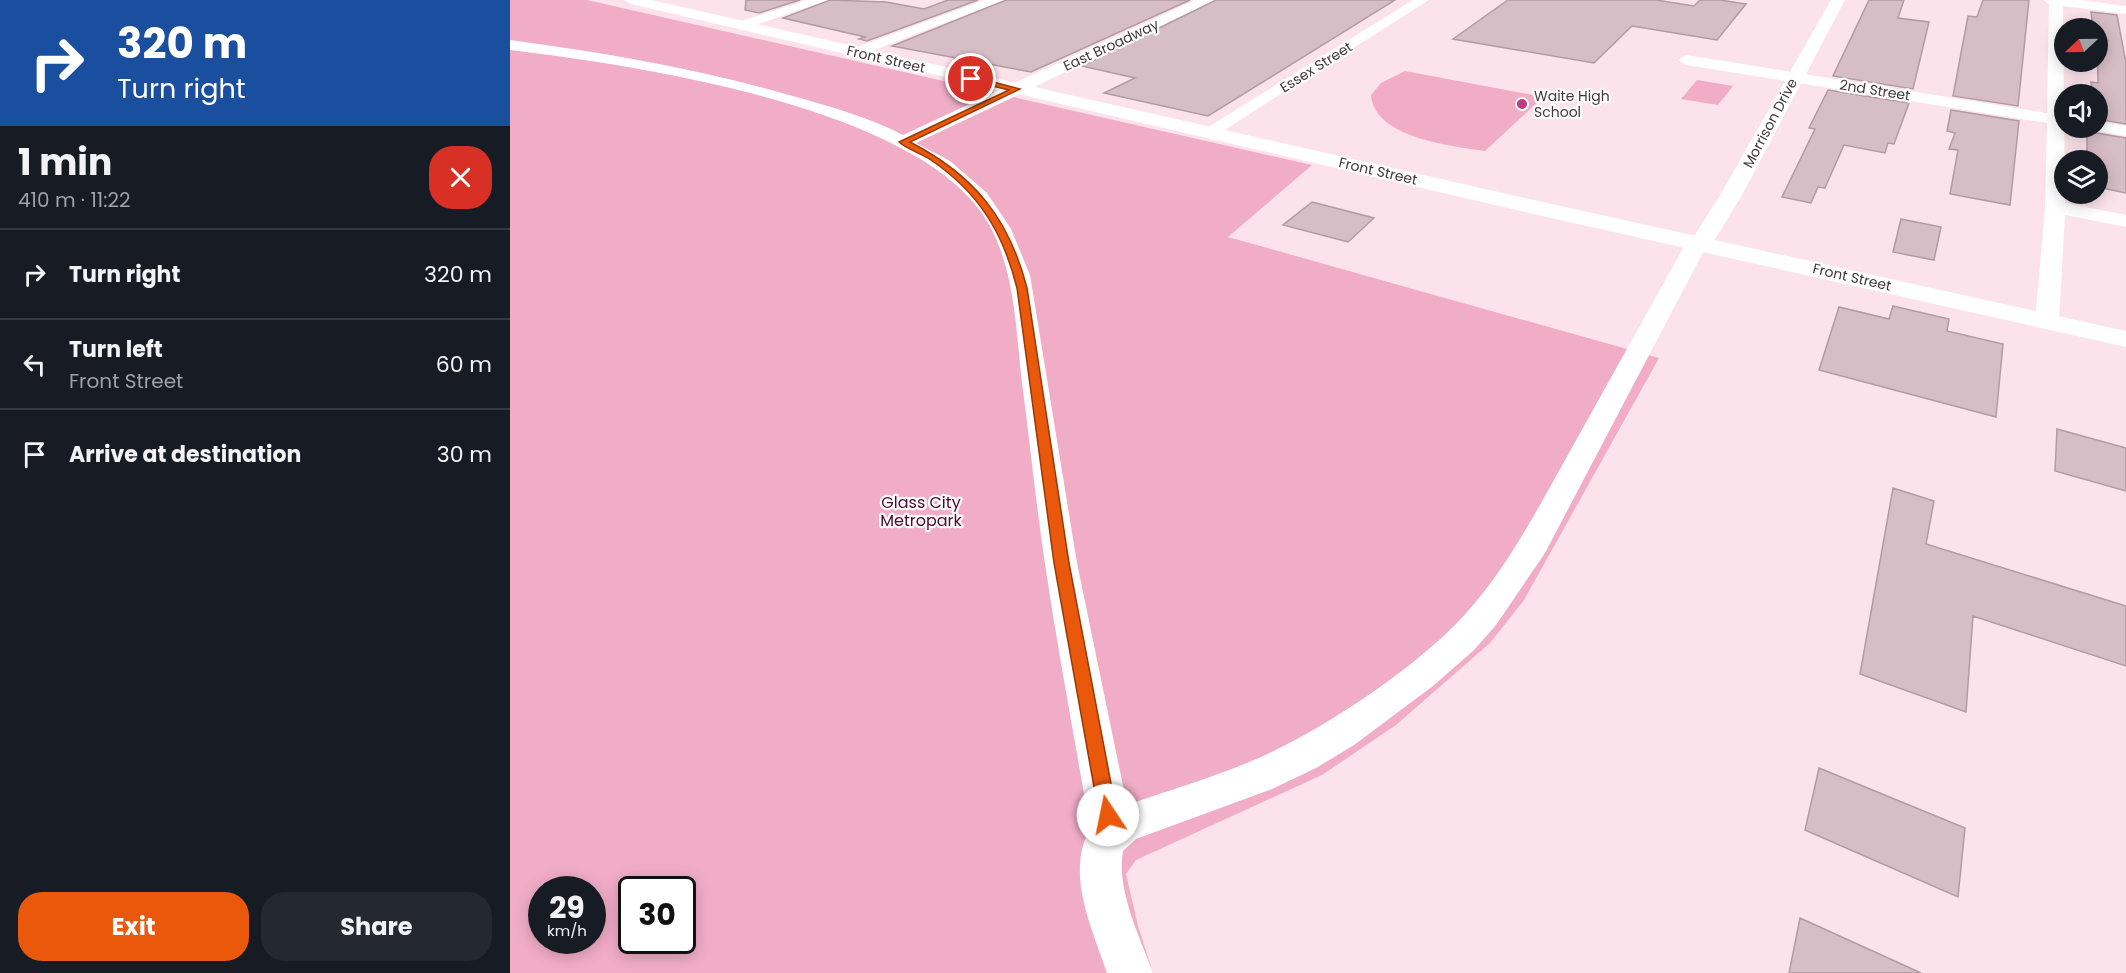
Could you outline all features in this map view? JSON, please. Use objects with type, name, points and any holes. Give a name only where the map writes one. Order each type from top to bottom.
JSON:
[{"type":"main road","name":"East Broadway","points":[[1016,89],[1207,0]]},
{"type":"main road","name":"Morrison Drive","points":[[1699,244],[1730,197],[1838,0]]},
{"type":"main road","name":"Front Street","points":[[638,1],[1016,89],[2126,339]]},
{"type":"street","points":[[740,26],[821,0]]},
{"type":"street","points":[[857,52],[997,0]]},
{"type":"street","name":"Essex Street","points":[[1209,132],[1422,0]]},
{"type":"street","points":[[2050,0],[2126,10]]},
{"type":"street","points":[[2056,0],[2058,84]]},
{"type":"street","points":[[510,45],[578,52],[670,70],[793,101],[885,133],[903,142],[934,158],[979,196],[998,223],[1013,253],[1022,288],[1061,563],[1112,834]]},
{"type":"street","name":"2nd Street","points":[[1686,60],[2054,119]]},
{"type":"street","points":[[903,142],[1016,89]]},
{"type":"street","points":[[2108,128],[2126,131]]},
{"type":"street","points":[[2047,322],[2058,138]]},
{"type":"street","points":[[2055,207],[2126,221]]},
{"type":"street","points":[[1130,973],[1108,906],[1101,862],[1103,846],[1112,834],[1122,825],[1258,777],[1302,756],[1340,734],[1420,676],[1462,640],[1484,616],[1530,553],[1699,244]]},
{"type":"green space","name":"Glass City Metropark","points":[[510,0],[587,0],[1312,165],[1228,237],[1659,358],[1524,600],[1490,643],[1396,725],[1322,775],[1136,860],[1126,874],[1138,926],[1153,973],[510,973]]},
{"type":"green space","points":[[1405,71],[1533,95],[1540,100],[1485,151],[1435,142],[1400,130],[1385,121],[1375,110],[1371,95],[1381,83]]},
{"type":"green space","points":[[1697,80],[1733,86],[1718,105],[1681,99]]},
{"type":"building","points":[[746,0],[800,0],[759,13],[745,10]]},
{"type":"building","points":[[830,0],[886,2],[924,9],[948,0],[978,0],[867,41],[859,39],[865,37],[783,18]]},
{"type":"building","points":[[1006,0],[1190,0],[1031,72],[892,46]]},
{"type":"building","points":[[1216,0],[1395,0],[1208,116],[1104,93],[1135,78],[1082,66]]},
{"type":"building","points":[[1508,0],[1656,0],[1694,6],[1700,0],[1720,0],[1746,4],[1717,40],[1632,26],[1594,63],[1453,39]]},
{"type":"building","points":[[1869,0],[1904,0],[1898,18],[1929,22],[1913,89],[1833,76]]},
{"type":"building","points":[[1983,0],[2029,0],[2018,106],[1953,96],[1968,16],[1977,17]]},
{"type":"building","points":[[2091,12],[2117,15],[2126,63],[2126,124],[2108,121],[2108,84],[2091,84],[2091,82],[2098,83],[2098,72],[2108,72],[2108,18],[2092,18]]},
{"type":"building","points":[[1828,90],[1909,103],[1894,144],[1888,143],[1885,153],[1844,145],[1825,188],[1818,187],[1811,203],[1782,197],[1815,129],[1809,128]]},
{"type":"building","points":[[1951,110],[2019,121],[2010,205],[1950,194],[1958,150],[1949,149],[1955,133],[1947,131]]},
{"type":"building","points":[[2108,135],[2126,138],[2126,193],[2108,189],[2108,150],[2087,150],[2087,138],[2108,138]]},
{"type":"building","points":[[1312,202],[1374,218],[1348,242],[1283,225]]},
{"type":"building","points":[[1901,219],[1941,227],[1934,260],[1893,252]]},
{"type":"building","points":[[1893,306],[1949,319],[1947,331],[2003,344],[1996,417],[1819,370],[1839,307],[1889,319]]},
{"type":"building","points":[[2057,429],[2126,448],[2126,491],[2055,471]]},
{"type":"building","points":[[1893,488],[1934,501],[1926,544],[2126,606],[2126,666],[1973,616],[1966,712],[1860,674]]},
{"type":"building","points":[[1819,768],[1965,828],[1958,897],[1805,830]]},
{"type":"building","points":[[1800,918],[1921,973],[1789,973]]},
{"type":"place","name":"Waite High School","points":[[1522,104]]},
{"type":"route","points":[[971,79],[1016,89],[903,142],[934,158],[979,196],[998,223],[1013,253],[1022,288],[1061,563],[1108,815]]}]
